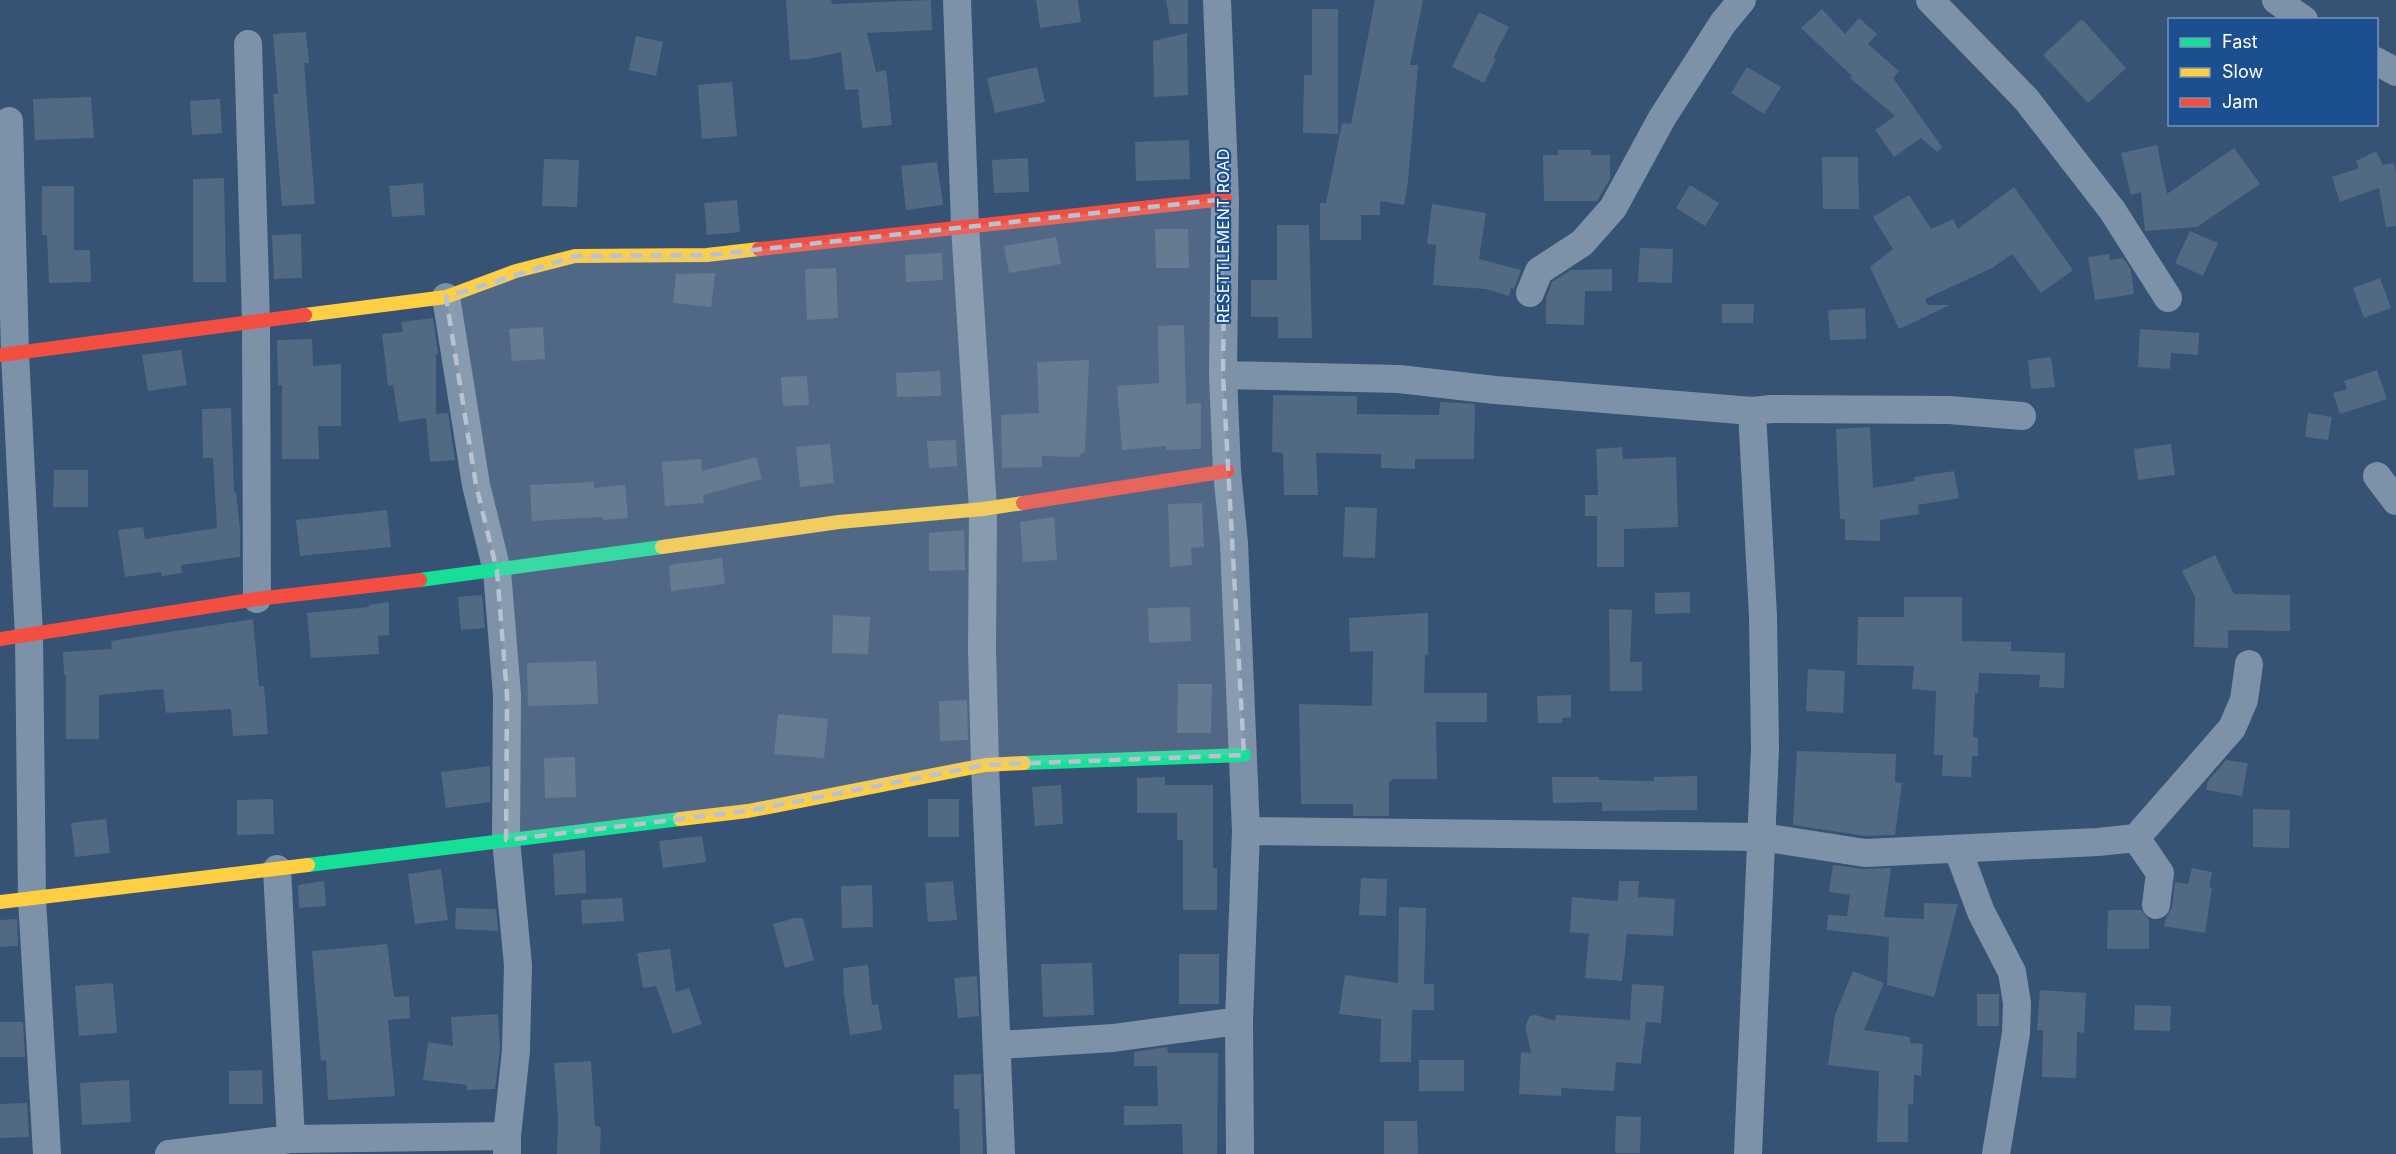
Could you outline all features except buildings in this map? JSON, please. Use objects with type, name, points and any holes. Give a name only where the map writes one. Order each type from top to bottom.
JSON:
[{"type":"street","points":[[957,0],[965,226],[983,509],[982,650],[985,765],[1001,1154]]},
{"type":"street","name":"RESETTLEMENT ROAD","points":[[1217,0],[1225,199],[1223,375],[1227,471],[1234,543],[1246,831],[1239,1021],[1240,1154]]},
{"type":"street","points":[[1530,293],[1539,271],[1582,243],[1613,208],[1662,118],[1723,23],[1742,0]]},
{"type":"street","points":[[1930,0],[2026,99],[2112,210],[2168,298]]},
{"type":"street","points":[[2276,0],[2301,18]]},
{"type":"street","points":[[248,44],[256,322],[257,599]]},
{"type":"street","points":[[2378,63],[2396,72]]},
{"type":"street","points":[[9,121],[8,354],[29,636],[32,899],[47,1154]]},
{"type":"street","points":[[8,354],[446,297],[516,271],[575,256],[707,255],[1225,199]]},
{"type":"street","points":[[169,1154],[291,1139],[507,1145],[516,1050],[518,966],[506,840],[507,695],[497,571],[476,485],[446,297]]},
{"type":"street","points":[[1223,375],[1399,379],[1495,390],[1752,411],[1771,409],[1949,410],[2022,416]]},
{"type":"street","points":[[1749,1154],[1765,748],[1764,662],[1752,411]]},
{"type":"street","points":[[0,639],[257,599],[497,571],[839,522],[983,509],[1227,471]]},
{"type":"street","points":[[2377,476],[2396,501]]},
{"type":"street","points":[[1246,831],[1762,837],[1865,853],[2098,842],[2136,838],[2232,728],[2244,700],[2249,664]]},
{"type":"street","points":[[0,902],[748,811],[985,765],[1244,756]]},
{"type":"street","points":[[2136,838],[2160,873],[2156,905]]},
{"type":"street","points":[[1958,849],[1981,912],[2012,972],[2017,1003],[2016,1033],[1996,1154]]},
{"type":"street","points":[[277,868],[291,1139]]},
{"type":"street","points":[[998,1045],[1113,1038],[1239,1021]]},
{"type":"highlighted area","points":[[1225,199],[1223,375],[1244,755],[985,765],[748,811],[506,840],[507,695],[497,571],[476,485],[446,297],[575,256],[707,255]]},
{"type":"traffic: fast","points":[[420,580],[662,547]]},
{"type":"traffic: fast","points":[[1024,763],[1244,755]]},
{"type":"traffic: fast","points":[[308,865],[680,819]]},
{"type":"traffic: slow","points":[[305,315],[446,297],[516,271],[575,256],[707,255],[759,249]]},
{"type":"traffic: slow","points":[[662,547],[839,522],[983,509],[1023,503]]},
{"type":"traffic: slow","points":[[680,819],[748,811],[985,765],[1024,763]]},
{"type":"traffic: slow","points":[[0,902],[308,865]]},
{"type":"traffic: jam","points":[[759,249],[1225,199]]},
{"type":"traffic: jam","points":[[0,355],[305,315]]},
{"type":"traffic: jam","points":[[1023,503],[1227,471]]},
{"type":"traffic: jam","points":[[0,639],[257,599],[420,580]]}]
